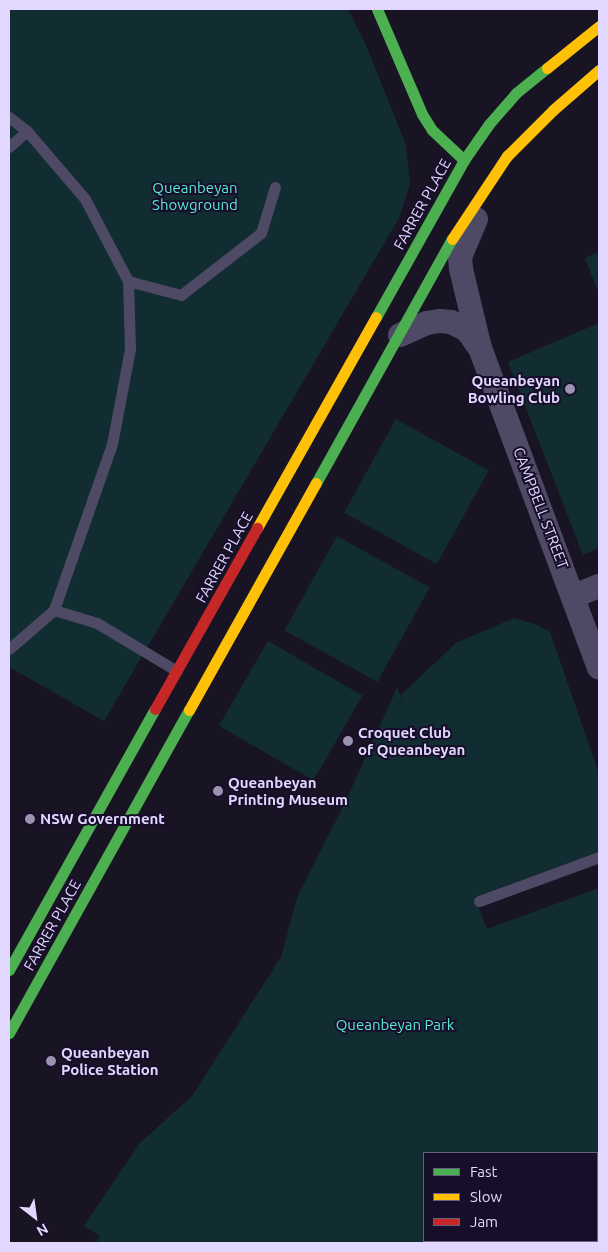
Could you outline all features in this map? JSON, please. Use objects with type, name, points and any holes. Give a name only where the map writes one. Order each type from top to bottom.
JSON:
[{"type":"main road","points":[[377,9],[393,42],[422,114],[432,130],[477,168]]},
{"type":"main road","points":[[477,168],[489,124],[516,93],[599,26]]},
{"type":"main road","points":[[477,168],[507,156],[526,136],[599,70]]},
{"type":"main road","name":"FARRER PLACE","points":[[9,1033],[458,229],[477,168]]},
{"type":"main road","name":"FARRER PLACE","points":[[9,970],[177,671],[477,168]]},
{"type":"main road","points":[[48,898],[76,913]]},
{"type":"street","name":"CAMPBELL STREET","points":[[477,168],[460,257],[462,280],[480,348],[574,596],[599,668]]},
{"type":"street","name":"CAMPBELL STREET","points":[[400,335],[427,323],[451,322],[467,330],[480,348]]},
{"type":"street","points":[[574,596],[599,586]]},
{"type":"lane","points":[[9,117],[27,131],[85,199],[128,281],[130,349],[112,444],[54,610],[9,649]]},
{"type":"lane","points":[[9,147],[27,131]]},
{"type":"lane","points":[[128,281],[182,295],[261,233],[275,187]]},
{"type":"lane","points":[[54,610],[96,623],[177,671]]},
{"type":"lane","points":[[479,901],[599,857]]},
{"type":"green space","name":"Queanbeyan Showground","points":[[9,9],[348,9],[366,45],[406,145],[410,184],[399,218],[104,721],[11,668],[9,671]]},
{"type":"green space","points":[[599,252],[599,294],[585,258]]},
{"type":"green space","points":[[599,323],[599,548],[583,555],[508,362]]},
{"type":"green space","points":[[396,419],[489,470],[437,564],[344,513]]},
{"type":"green space","points":[[337,536],[430,587],[377,682],[285,630]]},
{"type":"green space","name":"Queanbeyan Park","points":[[514,618],[535,624],[550,632],[599,774],[599,852],[475,897],[487,929],[599,888],[599,1243],[96,1243],[100,1236],[84,1226],[140,1143],[192,1096],[281,957],[298,895],[343,807],[397,688],[405,707],[401,695],[456,643]]},
{"type":"green space","points":[[268,641],[362,696],[313,780],[219,726]]},
{"type":"traffic: fast","points":[[377,9],[422,114],[432,130],[464,160]]},
{"type":"traffic: fast","points":[[376,317],[464,160],[489,124],[516,93],[547,68]]},
{"type":"traffic: fast","points":[[316,483],[452,239]]},
{"type":"traffic: fast","points":[[9,970],[155,709]]},
{"type":"traffic: fast","points":[[9,1033],[189,710]]},
{"type":"traffic: slow","points":[[547,68],[599,26]]},
{"type":"traffic: slow","points":[[452,239],[507,156],[553,110],[599,70]]},
{"type":"traffic: slow","points":[[257,528],[376,317]]},
{"type":"traffic: slow","points":[[189,710],[316,483]]},
{"type":"traffic: jam","points":[[155,709],[257,528]]},
{"type":"place","name":"Queanbeyan Bowling Club","points":[[570,389]]},
{"type":"place","name":"Croquet Club of Queanbeyan","points":[[348,741]]},
{"type":"place","name":"Queanbeyan Printing Museum","points":[[218,791]]},
{"type":"place","name":"NSW Government","points":[[30,819]]},
{"type":"place","name":"Queanbeyan Police Station","points":[[51,1061]]}]
